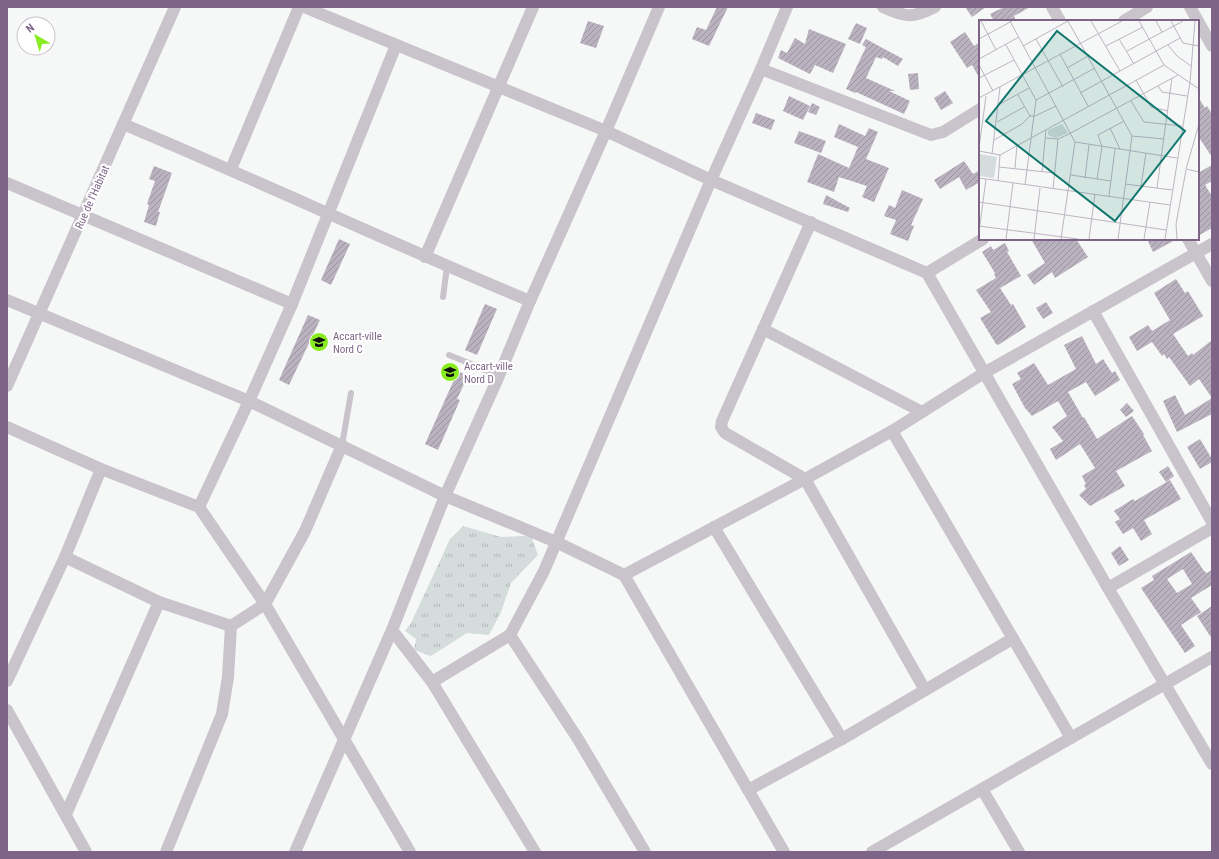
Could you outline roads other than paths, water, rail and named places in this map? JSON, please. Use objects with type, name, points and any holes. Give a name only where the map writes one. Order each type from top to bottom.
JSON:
[{"type":"street","name":"Rue de l'Habitat","points":[[7,386],[38,313],[83,217],[175,7]]},
{"type":"street","points":[[231,169],[299,7]]},
{"type":"street","points":[[304,7],[606,131],[711,180],[927,273],[1108,588],[1212,764]]},
{"type":"street","points":[[424,256],[533,7]]},
{"type":"street","points":[[295,852],[392,630],[445,496],[498,378],[530,301],[606,131],[659,7]]},
{"type":"street","points":[[432,682],[510,635],[544,571],[711,180],[787,7]]},
{"type":"street","points":[[883,7],[901,15],[910,16],[918,15],[935,7]]},
{"type":"street","points":[[1052,7],[1059,20]]},
{"type":"street","points":[[1126,20],[1147,7]]},
{"type":"street","points":[[1190,7],[1197,20]]},
{"type":"street","points":[[1199,23],[1212,46]]},
{"type":"street","points":[[199,507],[249,401],[292,304],[396,45]]},
{"type":"street","points":[[761,69],[931,135],[943,132],[979,110]]},
{"type":"street","points":[[123,124],[231,169],[447,267],[530,301]]},
{"type":"street","points":[[7,183],[83,217],[292,304]]},
{"type":"street","points":[[811,222],[722,421],[721,427],[725,432],[805,479],[925,690]]},
{"type":"street","points":[[927,273],[981,240]]},
{"type":"street","points":[[1189,240],[1212,280]]},
{"type":"street","points":[[624,574],[805,479],[892,431],[984,373],[1212,244]]},
{"type":"street","points":[[7,300],[249,401],[342,444],[445,496],[556,542],[624,574],[784,852]]},
{"type":"street","points":[[1093,311],[1212,522]]},
{"type":"street","points":[[763,329],[922,412]]},
{"type":"street","points":[[7,427],[101,469],[199,507],[266,604],[410,852]]},
{"type":"street","points":[[892,431],[1071,738]]},
{"type":"street","points":[[231,626],[266,604],[305,531],[342,444]]},
{"type":"street","points":[[7,681],[65,557],[101,469]]},
{"type":"street","points":[[714,527],[842,739]]},
{"type":"street","points":[[1108,588],[1212,528]]},
{"type":"street","points":[[65,557],[159,602],[231,626]]},
{"type":"street","points":[[66,814],[159,602]]},
{"type":"street","points":[[166,852],[222,714],[228,677],[231,626]]},
{"type":"street","points":[[392,630],[432,682],[535,852]]},
{"type":"street","points":[[510,635],[578,739],[644,851]]},
{"type":"street","points":[[748,790],[842,739],[1012,639]]},
{"type":"street","points":[[872,852],[1212,657]]},
{"type":"street","points":[[7,710],[86,852]]},
{"type":"street","points":[[982,788],[1019,852]]},
{"type":"lane","points":[[443,297],[447,267]]},
{"type":"lane","points":[[449,355],[481,368],[498,378]]},
{"type":"lane","points":[[342,444],[345,420],[351,393]]},
{"type":"place","name":"Accart-ville Nord C","points":[[319,342]]},
{"type":"place","name":"Accart-ville Nord D","points":[[450,372]]}]
